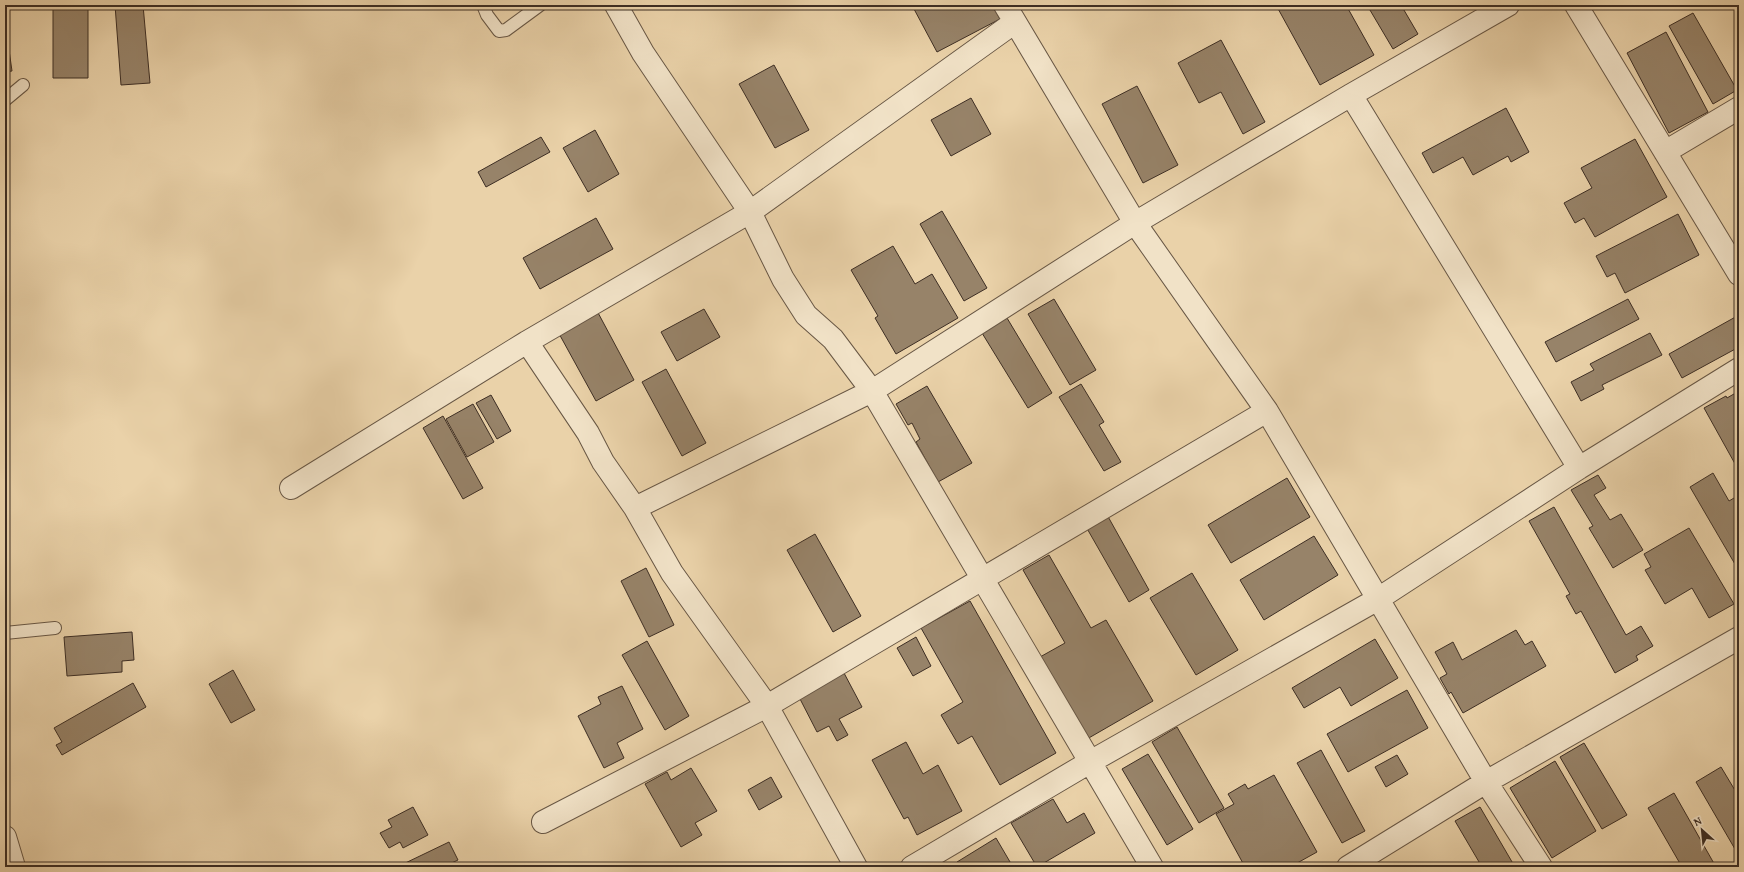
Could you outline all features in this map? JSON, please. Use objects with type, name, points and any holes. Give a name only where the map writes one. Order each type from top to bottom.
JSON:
[{"type":"street","points":[[616,5],[643,53],[750,212],[783,279],[806,315],[833,339],[872,391],[981,579],[1152,867]]},
{"type":"street","points":[[635,508],[872,391],[1135,223],[1351,95],[1508,5]]},
{"type":"street","points":[[1576,5],[1739,274]]},
{"type":"street","points":[[291,488],[528,342],[750,212],[1010,14],[1135,223],[1267,411],[1486,782],[1541,867]]},
{"type":"street","points":[[1351,95],[1579,468]]},
{"type":"street","points":[[1665,152],[1739,108]]},
{"type":"street","points":[[528,342],[588,433],[603,462],[635,508],[672,573],[767,706],[856,867]]},
{"type":"street","points":[[912,867],[1090,762],[1378,598],[1579,468],[1739,369]]},
{"type":"street","points":[[543,822],[767,706],[1267,411]]},
{"type":"street","points":[[1348,867],[1486,782],[1739,638]]},
{"type":"street","points":[[5,837],[14,867]]},
{"type":"lane","points":[[483,5],[487,15],[498,31],[506,30],[540,5]]},
{"type":"lane","points":[[5,100],[23,85]]},
{"type":"lane","points":[[5,633],[55,628]]},
{"type":"building","points":[[53,5],[88,5],[88,78],[53,78]]},
{"type":"building","points":[[115,5],[143,5],[150,83],[121,85]]},
{"type":"building","points":[[922,5],[992,5],[1000,19],[937,52],[914,9]]},
{"type":"building","points":[[1276,5],[1346,5],[1374,55],[1320,85]]},
{"type":"building","points":[[1367,5],[1401,5],[1418,34],[1393,49]]},
{"type":"building","points":[[1693,13],[1737,90],[1713,104],[1669,26]]},
{"type":"building","points":[[5,22],[12,71],[5,72]]},
{"type":"building","points":[[1666,32],[1708,112],[1669,133],[1627,53]]},
{"type":"building","points":[[1221,40],[1265,122],[1243,134],[1221,92],[1199,103],[1178,63]]},
{"type":"building","points":[[774,65],[809,130],[775,148],[739,84]]},
{"type":"building","points":[[1137,86],[1178,165],[1143,183],[1102,104]]},
{"type":"building","points":[[971,98],[991,134],[951,156],[931,120]]},
{"type":"building","points":[[1506,108],[1529,152],[1511,162],[1508,156],[1473,175],[1463,157],[1433,173],[1422,153]]},
{"type":"building","points":[[595,130],[619,174],[588,192],[563,148]]},
{"type":"building","points":[[541,137],[550,152],[486,187],[478,172]]},
{"type":"building","points":[[1635,139],[1667,197],[1595,237],[1584,218],[1575,223],[1564,203],[1592,188],[1581,168]]},
{"type":"building","points":[[942,211],[987,288],[964,301],[920,224]]},
{"type":"building","points":[[1678,214],[1699,255],[1625,293],[1615,273],[1607,277],[1596,256]]},
{"type":"building","points":[[596,218],[613,249],[540,289],[523,258]]},
{"type":"building","points":[[893,246],[915,284],[932,274],[958,318],[896,354],[875,318],[878,316],[851,270]]},
{"type":"building","points":[[1054,299],[1096,370],[1070,385],[1028,314]]},
{"type":"building","points":[[1628,299],[1639,319],[1556,362],[1545,342]]},
{"type":"building","points":[[596,309],[634,380],[596,401],[557,330]]},
{"type":"building","points":[[704,309],[720,337],[677,361],[661,332]]},
{"type":"building","points":[[1739,315],[1739,347],[1682,378],[1669,354]]},
{"type":"building","points":[[1007,318],[1052,393],[1028,408],[982,333]]},
{"type":"building","points":[[1650,333],[1662,355],[1602,385],[1604,389],[1581,401],[1571,382],[1594,370],[1590,364]]},
{"type":"building","points":[[666,369],[706,443],[682,456],[642,382]]},
{"type":"building","points":[[1081,384],[1104,422],[1099,425],[1121,462],[1104,471],[1059,397]]},
{"type":"building","points":[[927,386],[972,463],[938,482],[916,442],[920,439],[912,423],[908,425],[896,404]]},
{"type":"building","points":[[1739,391],[1739,415],[1737,416],[1739,420],[1739,471],[1704,408]]},
{"type":"building","points":[[491,395],[511,431],[497,439],[476,403]]},
{"type":"building","points":[[473,404],[494,442],[467,457],[446,419]]},
{"type":"building","points":[[443,416],[483,488],[463,499],[423,428]]},
{"type":"building","points":[[1713,473],[1729,501],[1739,495],[1739,571],[1690,487]]},
{"type":"building","points":[[1598,475],[1606,488],[1594,495],[1610,520],[1621,514],[1643,550],[1613,568],[1589,528],[1593,526],[1571,490]]},
{"type":"building","points":[[1287,478],[1310,517],[1231,563],[1208,525]]},
{"type":"building","points":[[1554,507],[1626,635],[1641,626],[1653,646],[1636,656],[1638,660],[1615,673],[1581,611],[1576,614],[1566,596],[1570,594],[1529,521]]},
{"type":"building","points":[[1106,513],[1149,590],[1129,602],[1085,525]]},
{"type":"building","points":[[1689,528],[1734,604],[1709,618],[1692,588],[1665,604],[1645,570],[1651,567],[1644,554]]},
{"type":"building","points":[[815,534],[861,616],[833,632],[787,550]]},
{"type":"building","points":[[1314,536],[1338,575],[1264,620],[1240,580]]},
{"type":"building","points":[[1049,555],[1091,628],[1106,620],[1153,701],[1087,739],[1040,657],[1065,643],[1023,570]]},
{"type":"building","points":[[646,568],[674,625],[649,637],[621,581]]},
{"type":"building","points":[[1192,573],[1238,650],[1196,675],[1150,598]]},
{"type":"building","points":[[970,601],[1056,753],[1000,785],[972,736],[958,744],[941,715],[963,702],[921,628]]},
{"type":"building","points":[[1516,630],[1525,645],[1532,641],[1546,666],[1463,713],[1451,692],[1449,694],[1440,678],[1447,674],[1435,652],[1453,642],[1462,660]]},
{"type":"building","points":[[132,632],[134,660],[122,661],[122,672],[67,676],[64,637]]},
{"type":"building","points":[[916,637],[931,666],[913,676],[897,648]]},
{"type":"building","points":[[1375,639],[1398,678],[1351,706],[1340,687],[1304,708],[1292,688]]},
{"type":"building","points":[[647,641],[689,716],[665,730],[622,655]]},
{"type":"building","points":[[233,670],[255,710],[231,723],[209,684]]},
{"type":"building","points":[[844,673],[862,707],[839,719],[848,735],[837,741],[829,726],[817,732],[799,697]]},
{"type":"building","points":[[133,683],[146,707],[62,755],[56,745],[62,742],[54,728]]},
{"type":"building","points":[[622,686],[643,729],[617,743],[624,758],[604,768],[578,716],[601,704],[598,697]]},
{"type":"building","points":[[1407,690],[1428,728],[1348,772],[1327,734]]},
{"type":"building","points":[[1177,727],[1224,808],[1199,823],[1152,742]]},
{"type":"building","points":[[906,742],[923,774],[938,765],[962,811],[917,835],[908,817],[904,819],[872,760]]},
{"type":"building","points":[[1584,743],[1627,815],[1602,829],[1560,757]]},
{"type":"building","points":[[1321,750],[1365,831],[1342,843],[1297,763]]},
{"type":"building","points":[[1148,754],[1193,829],[1167,845],[1122,769]]},
{"type":"building","points":[[1397,755],[1408,774],[1386,787],[1375,767]]},
{"type":"building","points":[[1555,761],[1596,831],[1552,858],[1510,788]]},
{"type":"building","points":[[1721,767],[1739,797],[1739,856],[1696,782]]},
{"type":"building","points":[[691,768],[717,811],[695,823],[702,835],[681,847],[645,784],[667,772],[671,780]]},
{"type":"building","points":[[1274,775],[1317,852],[1290,867],[1245,867],[1216,814],[1234,804],[1228,794],[1245,784],[1248,789]]},
{"type":"building","points":[[771,777],[782,797],[759,810],[748,790]]},
{"type":"building","points":[[1674,793],[1716,867],[1682,867],[1648,808]]},
{"type":"building","points":[[1053,799],[1067,823],[1084,813],[1095,833],[1037,867],[1011,823]]},
{"type":"building","points":[[413,807],[428,835],[403,848],[400,842],[389,848],[380,833],[392,827],[388,820]]},
{"type":"building","points":[[1480,807],[1515,867],[1482,867],[1455,821]]},
{"type":"building","points":[[996,838],[1013,867],[960,867],[957,862]]},
{"type":"building","points":[[449,842],[458,860],[443,867],[397,867]]}]
